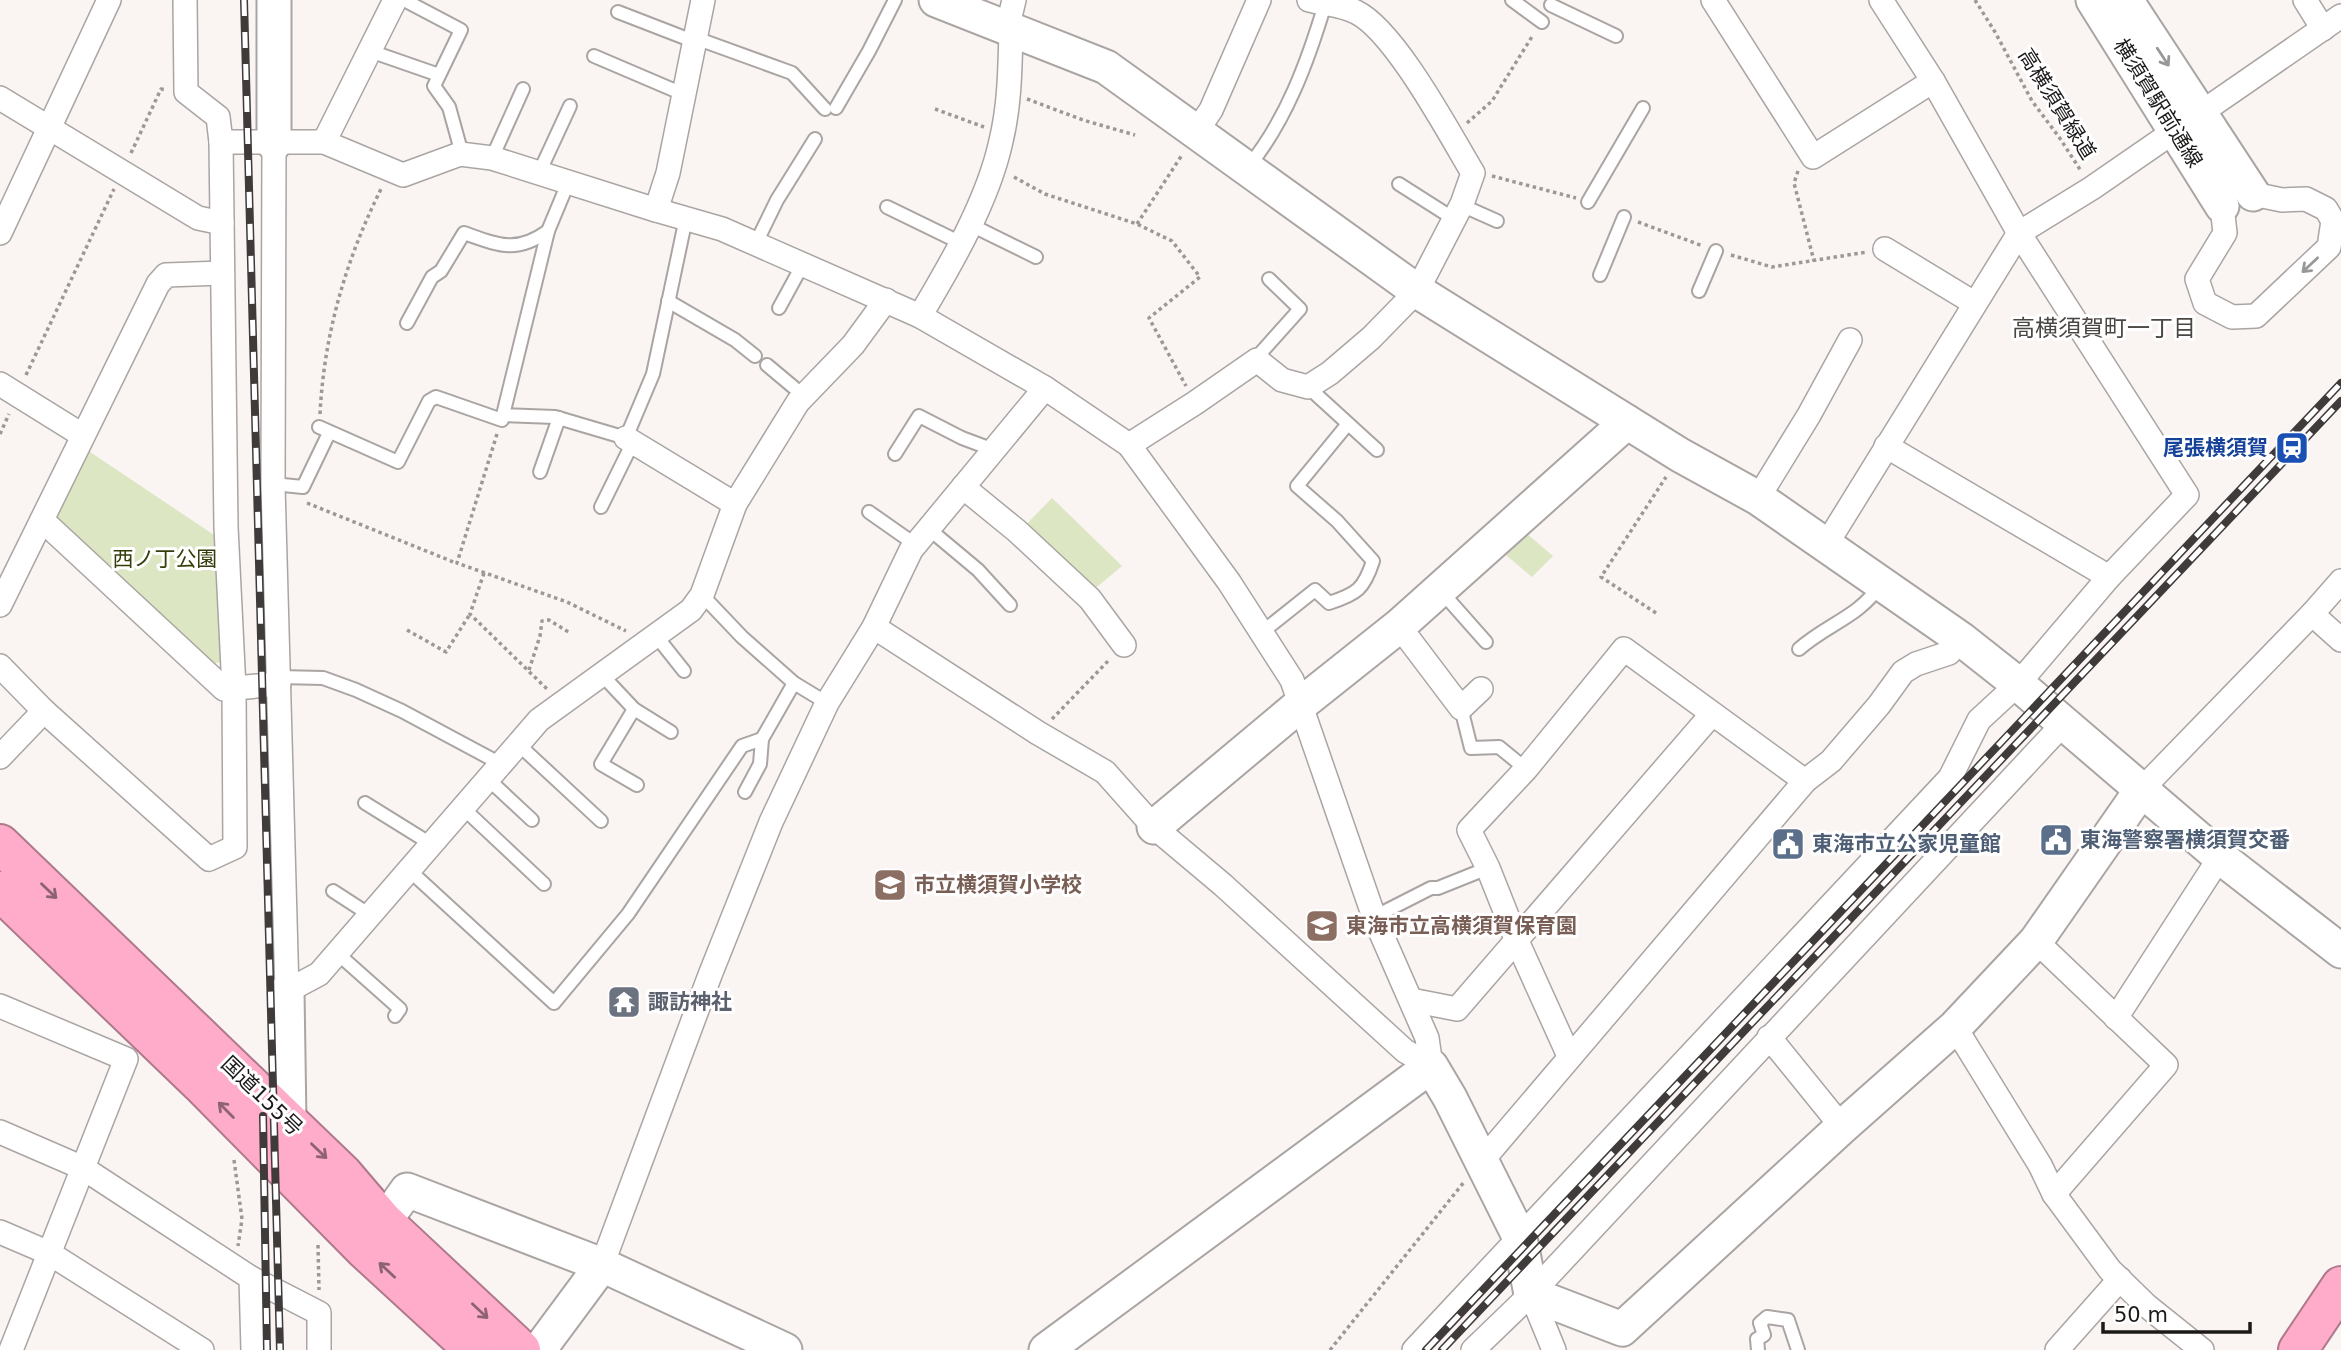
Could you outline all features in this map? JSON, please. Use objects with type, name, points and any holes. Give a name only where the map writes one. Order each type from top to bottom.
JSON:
[{"type":"highway","name":"国道155号","points":[[0,844],[343,1174],[384,1222],[521,1350]]},
{"type":"highway","name":"国道155号","points":[[0,891],[200,1083],[364,1249],[474,1350]]},
{"type":"highway","points":[[2298,1350],[2341,1286]]},
{"type":"street","points":[[0,233],[109,0]]},
{"type":"street","points":[[0,666],[44,711],[209,859],[234,847],[234,689],[226,527],[221,142],[218,117],[186,92],[185,0]]},
{"type":"street","points":[[274,0],[273,487],[289,1122]]},
{"type":"street","points":[[324,142],[395,0]]},
{"type":"street","points":[[656,211],[668,173],[703,0]]},
{"type":"street","points":[[936,0],[1013,14],[1106,67],[1417,291],[1680,455],[1758,498],[1961,639],[2018,684],[2220,857],[2341,951]]},
{"type":"street","points":[[1196,132],[1217,97],[1259,0]]},
{"type":"street","points":[[1713,0],[1812,157],[1933,81]]},
{"type":"street","points":[[1414,1350],[1950,778],[1979,720],[2018,684],[2109,577],[2187,495],[2019,233],[1933,81],[1881,0]]},
{"type":"street","name":"横須賀駅前通線","points":[[2093,0],[2187,122],[2253,194]]},
{"type":"street","name":"横須賀駅前通線","points":[[2126,0],[2187,122],[2222,206]]},
{"type":"street","points":[[1826,545],[2019,233],[2092,188],[2332,22],[2305,0]]},
{"type":"street","points":[[1129,445],[1257,360],[1282,380],[1308,387],[1330,373],[1371,338],[1417,291],[1457,212],[1473,173],[1408,66],[1382,33],[1356,12],[1317,2]]},
{"type":"street","points":[[920,316],[966,234],[994,165],[1003,133],[1009,92],[1013,14]]},
{"type":"street","points":[[0,98],[198,218],[222,223]]},
{"type":"street","points":[[221,142],[324,142],[403,175],[462,154],[492,158],[656,211],[722,229],[920,316],[1045,388],[1129,445],[1229,582],[1292,680],[1374,917],[1427,1038],[1431,1066],[1450,1098],[1520,1238],[1531,1294],[1554,1350]]},
{"type":"street","points":[[2222,206],[2225,233],[2197,279],[2205,303],[2232,317],[2256,316],[2329,247],[2337,219],[2326,209],[2306,199],[2282,200],[2253,194]]},
{"type":"street","points":[[1885,249],[1974,303]]},
{"type":"street","points":[[0,605],[158,284],[166,275],[222,273]]},
{"type":"street","points":[[287,992],[319,974],[539,720],[691,610],[702,595],[735,503],[804,396],[853,345],[886,300]]},
{"type":"street","points":[[1758,498],[1809,415],[1850,340]]},
{"type":"street","points":[[539,1350],[602,1265],[771,822],[827,703],[874,627],[922,537],[1045,388]]},
{"type":"street","points":[[8,390],[82,436]]},
{"type":"street","points":[[1154,827],[1399,626],[1627,422]]},
{"type":"street","points":[[630,440],[735,503]]},
{"type":"street","points":[[1886,446],[2109,577]]},
{"type":"street","points":[[963,487],[1017,531],[1086,596],[1124,645]]},
{"type":"street","points":[[42,520],[224,689],[279,680]]},
{"type":"street","points":[[1531,1294],[1622,1329],[1955,1027],[2036,941],[2142,789],[2341,581]]},
{"type":"street","points":[[2312,614],[2341,640]]},
{"type":"street","points":[[1399,626],[1461,708],[1481,689]]},
{"type":"street","points":[[874,627],[1038,733],[1105,772],[1154,827],[1223,885],[1405,1051],[1431,1066]]},
{"type":"street","points":[[1481,1162],[1805,781],[1831,761],[1903,672],[1916,664],[1948,653],[1961,639]]},
{"type":"street","points":[[1569,1056],[1469,830],[1526,769],[1624,649],[1805,781]]},
{"type":"street","points":[[0,757],[44,711]]},
{"type":"street","points":[[1411,1000],[1457,1009],[1712,713]]},
{"type":"street","points":[[1474,1350],[1531,1294],[2064,723]]},
{"type":"street","points":[[2116,1017],[2220,857]]},
{"type":"street","points":[[2036,941],[2166,1065],[2054,1194]]},
{"type":"street","points":[[0,1006],[126,1059],[11,1350]]},
{"type":"street","points":[[1955,1027],[2040,1165],[2054,1194],[2110,1270],[2147,1306],[2202,1350]]},
{"type":"street","points":[[1769,1037],[1842,1127]]},
{"type":"street","points":[[1045,1350],[1431,1066]]},
{"type":"street","points":[[0,1132],[83,1168],[251,1278],[318,1313],[319,1350]]},
{"type":"street","points":[[384,1222],[407,1190],[602,1265],[785,1350]]},
{"type":"street","points":[[0,1232],[49,1253],[202,1350]]},
{"type":"street","points":[[251,1278],[253,1350]]},
{"type":"street","points":[[2057,1350],[2120,1279]]},
{"type":"lane","points":[[404,0],[461,30],[434,86],[449,107],[462,154]]},
{"type":"lane","points":[[618,12],[694,41],[714,44],[792,73],[830,108],[869,51],[895,0]]},
{"type":"lane","points":[[1512,0],[1542,22]]},
{"type":"lane","points":[[1247,169],[1291,96],[1311,49],[1317,2]]},
{"type":"lane","points":[[1551,5],[1616,36]]},
{"type":"lane","points":[[370,51],[439,75]]},
{"type":"lane","points":[[594,56],[683,94]]},
{"type":"lane","points":[[492,158],[523,89]]},
{"type":"lane","points":[[539,173],[570,106]]},
{"type":"lane","points":[[1588,202],[1643,108]]},
{"type":"lane","points":[[756,243],[777,200],[815,139]]},
{"type":"lane","points":[[568,183],[548,231],[503,415],[559,418],[630,440]]},
{"type":"lane","points":[[1398,184],[1457,212],[1497,221]]},
{"type":"lane","points":[[887,207],[1036,257]]},
{"type":"lane","points":[[1600,275],[1624,217]]},
{"type":"lane","points":[[601,508],[630,440],[653,374],[685,218]]},
{"type":"lane","points":[[407,323],[432,277],[441,271],[464,233],[502,245],[520,246],[548,231]]},
{"type":"lane","points":[[1699,291],[1716,251]]},
{"type":"lane","points":[[779,308],[803,264]]},
{"type":"lane","points":[[1257,360],[1300,309],[1269,278]]},
{"type":"lane","points":[[668,301],[735,340],[755,356]]},
{"type":"lane","points":[[767,365],[804,396]]},
{"type":"lane","points":[[1308,387],[1377,450]]},
{"type":"lane","points":[[273,487],[303,487],[324,430],[398,462],[429,401],[436,397],[502,420]]},
{"type":"lane","points":[[895,454],[919,416],[993,450]]},
{"type":"lane","points":[[540,472],[559,418]]},
{"type":"lane","points":[[1261,633],[1315,590],[1329,603],[1353,593],[1367,580],[1373,561],[1337,521],[1297,486],[1347,425]]},
{"type":"lane","points":[[869,512],[922,537],[978,569],[1010,605]]},
{"type":"lane","points":[[1799,649],[1813,637],[1862,607],[1881,584]]},
{"type":"lane","points":[[1440,590],[1486,642]]},
{"type":"lane","points":[[702,595],[741,637],[794,683],[827,703]]},
{"type":"lane","points":[[652,640],[684,671]]},
{"type":"lane","points":[[603,676],[634,709],[671,732]]},
{"type":"lane","points":[[279,680],[323,678],[412,716],[495,771],[532,820]]},
{"type":"lane","points":[[745,792],[760,764],[762,739],[794,683]]},
{"type":"lane","points":[[1461,708],[1471,748],[1499,747],[1526,769]]},
{"type":"lane","points":[[634,709],[601,764],[637,785]]},
{"type":"lane","points":[[409,870],[554,1003],[628,914],[742,746],[762,739]]},
{"type":"lane","points":[[519,744],[601,821]]},
{"type":"lane","points":[[365,803],[431,844]]},
{"type":"lane","points":[[463,808],[544,884]]},
{"type":"lane","points":[[1374,917],[1431,888],[1438,888],[1488,868]]},
{"type":"lane","points":[[333,891],[369,915]]},
{"type":"lane","points":[[337,953],[400,1009],[395,1016]]},
{"type":"lane","points":[[1758,1350],[1757,1339],[1764,1335],[1760,1323],[1767,1317],[1788,1320],[1798,1350]]},
{"type":"path","name":"高横須賀緑道","points":[[1975,0],[2032,101],[2092,188]]},
{"type":"path","points":[[1451,138],[1492,101],[1519,54],[1542,22]]},
{"type":"path","points":[[0,434],[8,390],[122,172],[162,89],[186,92]]},
{"type":"path","points":[[1009,92],[1083,120],[1135,135]]},
{"type":"path","points":[[935,109],[1003,133]]},
{"type":"path","points":[[1137,224],[1196,132]]},
{"type":"path","points":[[1805,146],[1794,183],[1814,261]]},
{"type":"path","points":[[994,165],[1032,188],[1137,224],[1172,241],[1200,277],[1149,318],[1195,403]]},
{"type":"path","points":[[324,430],[322,369],[335,307],[361,230],[391,170]]},
{"type":"path","points":[[1473,173],[1514,180],[1588,202]]},
{"type":"path","points":[[1624,217],[1716,251],[1772,267],[1885,249]]},
{"type":"path","points":[[457,563],[502,420]]},
{"type":"path","points":[[1656,613],[1601,577],[1680,455]]},
{"type":"path","points":[[273,487],[457,563],[567,602],[652,640]]},
{"type":"path","points":[[407,630],[446,653],[470,614],[484,573]]},
{"type":"path","points":[[470,614],[561,705]]},
{"type":"path","points":[[528,670],[540,636],[541,621],[549,620],[570,632]]},
{"type":"path","points":[[1038,733],[1124,645]]},
{"type":"path","points":[[228,1262],[237,1249],[242,1219],[233,1155]]},
{"type":"path","points":[[1330,1350],[1481,1162]]},
{"type":"path","points":[[318,1237],[318,1313]]},
{"type":"green space","name":"西ノ丁公園","points":[[90,452],[217,537],[220,662],[210,665],[55,524],[55,513],[81,453]]},
{"type":"green space","points":[[1052,498],[1122,566],[1086,596],[1019,532]]},
{"type":"green space","points":[[1527,534],[1553,556],[1532,577],[1506,555]]},
{"type":"railway","points":[[244,0],[280,1350]]},
{"type":"railway","points":[[1426,1350],[2341,383]]},
{"type":"railway","points":[[1442,1350],[2341,401]]},
{"type":"railway","points":[[263,1116],[267,1350]]},
{"type":"place","name":"尾張横須賀","points":[[2292,448]]},
{"type":"place","name":"東海警察署横須賀交番","points":[[2056,840]]},
{"type":"place","name":"東海市立公家児童館","points":[[1788,844]]},
{"type":"place","name":"市立横須賀小学校","points":[[890,885]]},
{"type":"place","name":"東海市立高横須賀保育園","points":[[1322,926]]},
{"type":"place","name":"諏訪神社","points":[[624,1002]]},
{"type":"district","name":"高横須賀町一丁目","points":[[2104,328]]}]
